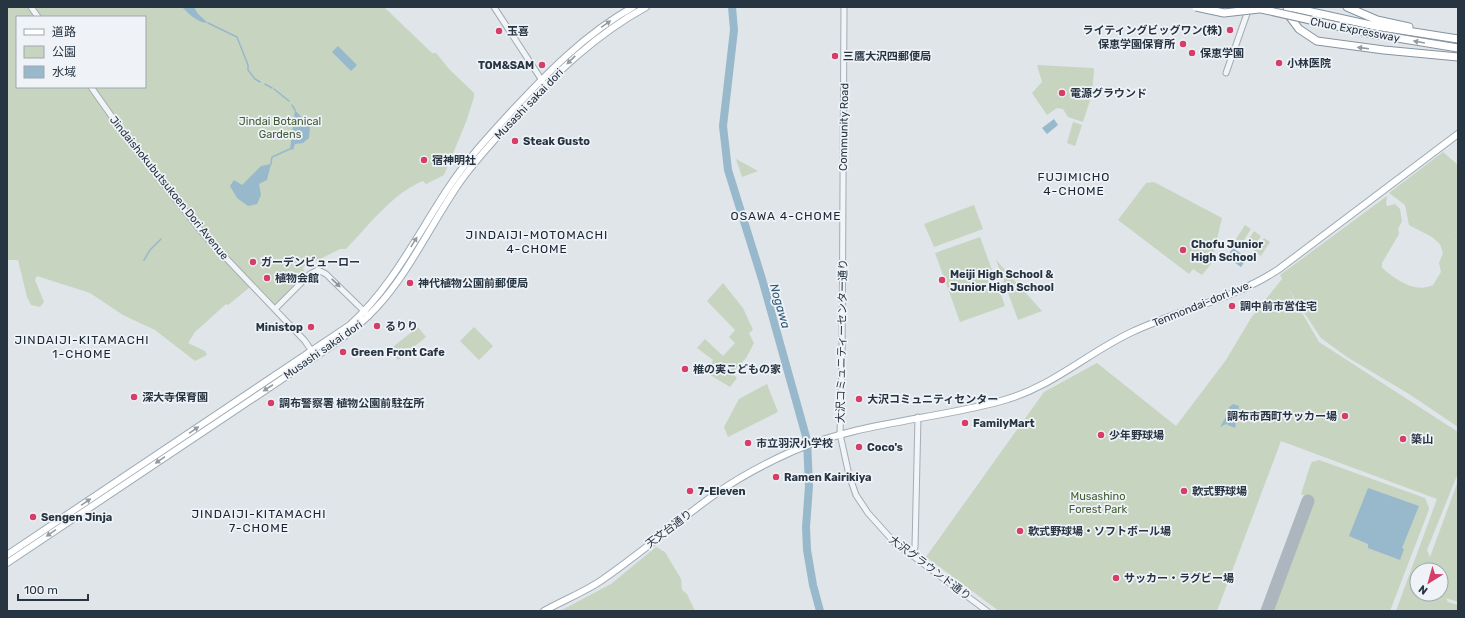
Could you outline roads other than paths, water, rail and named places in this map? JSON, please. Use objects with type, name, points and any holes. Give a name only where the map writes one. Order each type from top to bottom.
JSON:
[{"type":"highway","points":[[1196,7],[1212,11],[1231,13],[1264,7]]},
{"type":"highway","name":"Chuo Expressway","points":[[1251,7],[1373,34],[1458,48]]},
{"type":"highway","points":[[1288,7],[1290,17],[1298,29],[1317,41],[1384,50],[1458,57]]},
{"type":"highway","name":"Chuo Expressway","points":[[1288,7],[1376,26],[1458,39]]},
{"type":"highway","points":[[1347,7],[1377,20],[1407,27],[1458,35]]},
{"type":"main road","name":"Musashi sakai dori","points":[[367,314],[460,171],[482,144],[583,42],[633,7]]},
{"type":"main road","name":"Musashi sakai dori","points":[[7,563],[300,367],[345,329],[367,314],[397,280],[471,166],[543,82],[598,38],[646,7]]},
{"type":"main road","points":[[583,42],[586,44],[598,38]]},
{"type":"main road","name":"Tenmondai-dori Ave.","points":[[840,434],[918,417],[993,404],[1022,395],[1053,380],[1100,349],[1132,332],[1224,298],[1255,283],[1279,269],[1458,134]]},
{"type":"main road","points":[[377,298],[381,299],[397,280]]},
{"type":"main road","name":"Musashi sakai dori","points":[[7,555],[279,373],[314,354]]},
{"type":"main road","points":[[279,373],[288,371],[298,364],[300,367]]},
{"type":"main road","name":"天文台通り","points":[[544,611],[599,582],[730,484],[796,450],[840,434]]},
{"type":"street","points":[[31,7],[37,16]]},
{"type":"street","points":[[494,7],[543,82]]},
{"type":"street","name":"Community Road","points":[[843,248],[844,7]]},
{"type":"street","points":[[1226,73],[1251,7]]},
{"type":"street","name":"Jindaishokubutsukoen Dori Avenue","points":[[92,88],[127,138],[197,226],[223,256],[275,309],[314,354]]},
{"type":"street","name":"大沢コミュニティーセンター通り","points":[[840,434],[843,248]]},
{"type":"street","points":[[275,309],[310,274],[318,270],[326,274],[367,314]]},
{"type":"street","points":[[911,554],[915,547],[918,417]]},
{"type":"street","name":"大沢グラウンド通り","points":[[840,434],[852,485],[862,505],[888,536],[987,611]]},
{"type":"water","points":[[194,7],[198,14],[208,23],[197,20],[183,8]]},
{"type":"water","points":[[338,46],[357,65],[351,71],[332,52]]},
{"type":"water","points":[[295,110],[310,127],[309,138],[303,143],[295,144],[293,150],[290,149]]},
{"type":"water","points":[[1054,119],[1058,125],[1047,134],[1042,128]]},
{"type":"water","points":[[271,164],[267,180],[259,184],[261,195],[257,204],[248,206],[237,198],[230,186],[234,180],[242,185],[261,166]]},
{"type":"water","points":[[1233,248],[1247,258],[1241,267],[1227,257]]},
{"type":"water","points":[[1233,404],[1239,406],[1235,428],[1226,424],[1220,427],[1230,410],[1229,407]]},
{"type":"water","points":[[1368,488],[1419,506],[1402,548],[1404,549],[1400,560],[1368,548],[1368,544],[1349,536]]},
{"type":"waterway","name":"Nogawa","points":[[732,7],[734,30],[723,126],[728,170],[762,279],[807,440],[809,486],[806,527],[807,550],[813,585],[820,611]]},
{"type":"waterway","points":[[208,23],[237,37],[248,65],[248,70],[255,79],[260,82]]},
{"type":"waterway","points":[[265,84],[272,88]]},
{"type":"waterway","points":[[274,89],[289,101]]},
{"type":"waterway","points":[[292,105],[295,110]]},
{"type":"waterway","points":[[271,164],[272,157],[290,149]]},
{"type":"waterway","points":[[144,260],[150,250],[161,239]]},
{"type":"place","name":"ライティングビッグワン(株)","points":[[1230,30]]},
{"type":"place","name":"玉喜","points":[[499,31]]},
{"type":"place","name":"保恵学園保育所","points":[[1183,44]]},
{"type":"place","name":"保恵学園","points":[[1192,53]]},
{"type":"place","name":"三鷹大沢四郵便局","points":[[835,56]]},
{"type":"place","name":"小林医院","points":[[1279,63]]},
{"type":"place","name":"TOM&SAM","points":[[542,65]]},
{"type":"place","name":"電源グラウンド","points":[[1062,93]]},
{"type":"place","name":"Steak Gusto","points":[[515,141]]},
{"type":"place","name":"宿神明社","points":[[424,160]]},
{"type":"place","name":"Chofu Junior High School","points":[[1183,250]]},
{"type":"place","name":"ガーデンビューロー","points":[[253,262]]},
{"type":"place","name":"植物会館","points":[[267,278]]},
{"type":"place","name":"Meiji High School & Junior High School","points":[[942,280]]},
{"type":"place","name":"神代植物公園前郵便局","points":[[410,283]]},
{"type":"place","name":"調中前市営住宅","points":[[1232,306]]},
{"type":"place","name":"るりり","points":[[377,326]]},
{"type":"place","name":"Ministop","points":[[311,327]]},
{"type":"place","name":"Green Front Cafe","points":[[343,352]]},
{"type":"place","name":"椎の実こどもの家","points":[[685,369]]},
{"type":"place","name":"深大寺保育園","points":[[134,397]]},
{"type":"place","name":"大沢コミュニティセンター","points":[[859,399]]},
{"type":"place","name":"調布警察署 植物公園前駐在所","points":[[271,403]]},
{"type":"place","name":"調布市西町サッカー場","points":[[1345,416]]},
{"type":"place","name":"FamilyMart","points":[[965,423]]},
{"type":"place","name":"少年野球場","points":[[1101,435]]},
{"type":"place","name":"築山","points":[[1403,439]]},
{"type":"place","name":"市立羽沢小学校","points":[[748,443]]},
{"type":"place","name":"Coco's","points":[[859,447]]},
{"type":"place","name":"Ramen Kairikiya","points":[[776,477]]},
{"type":"place","name":"7-Eleven","points":[[690,491]]},
{"type":"place","name":"軟式野球場","points":[[1184,491]]},
{"type":"place","name":"Sengen Jinja","points":[[33,517]]},
{"type":"place","name":"軟式野球場・ソフトボール場","points":[[1020,531]]},
{"type":"place","name":"サッカー・ラグビー場","points":[[1116,578]]},
{"type":"district","name":"FUJIMICHO 4-CHOME","points":[[1074,184]]},
{"type":"district","name":"OSAWA 4-CHOME","points":[[786,216]]},
{"type":"district","name":"JINDAIJI-MOTOMACHI 4-CHOME","points":[[537,242]]},
{"type":"district","name":"JINDAIJI-KITAMACHI 1-CHOME","points":[[82,347]]},
{"type":"district","name":"JINDAIJI-KITAMACHI 7-CHOME","points":[[259,521]]},
{"type":"park label","name":"Jindai Botanical Gardens","points":[[280,127]]},
{"type":"park label","name":"Musashino Forest Park","points":[[1098,502]]}]
